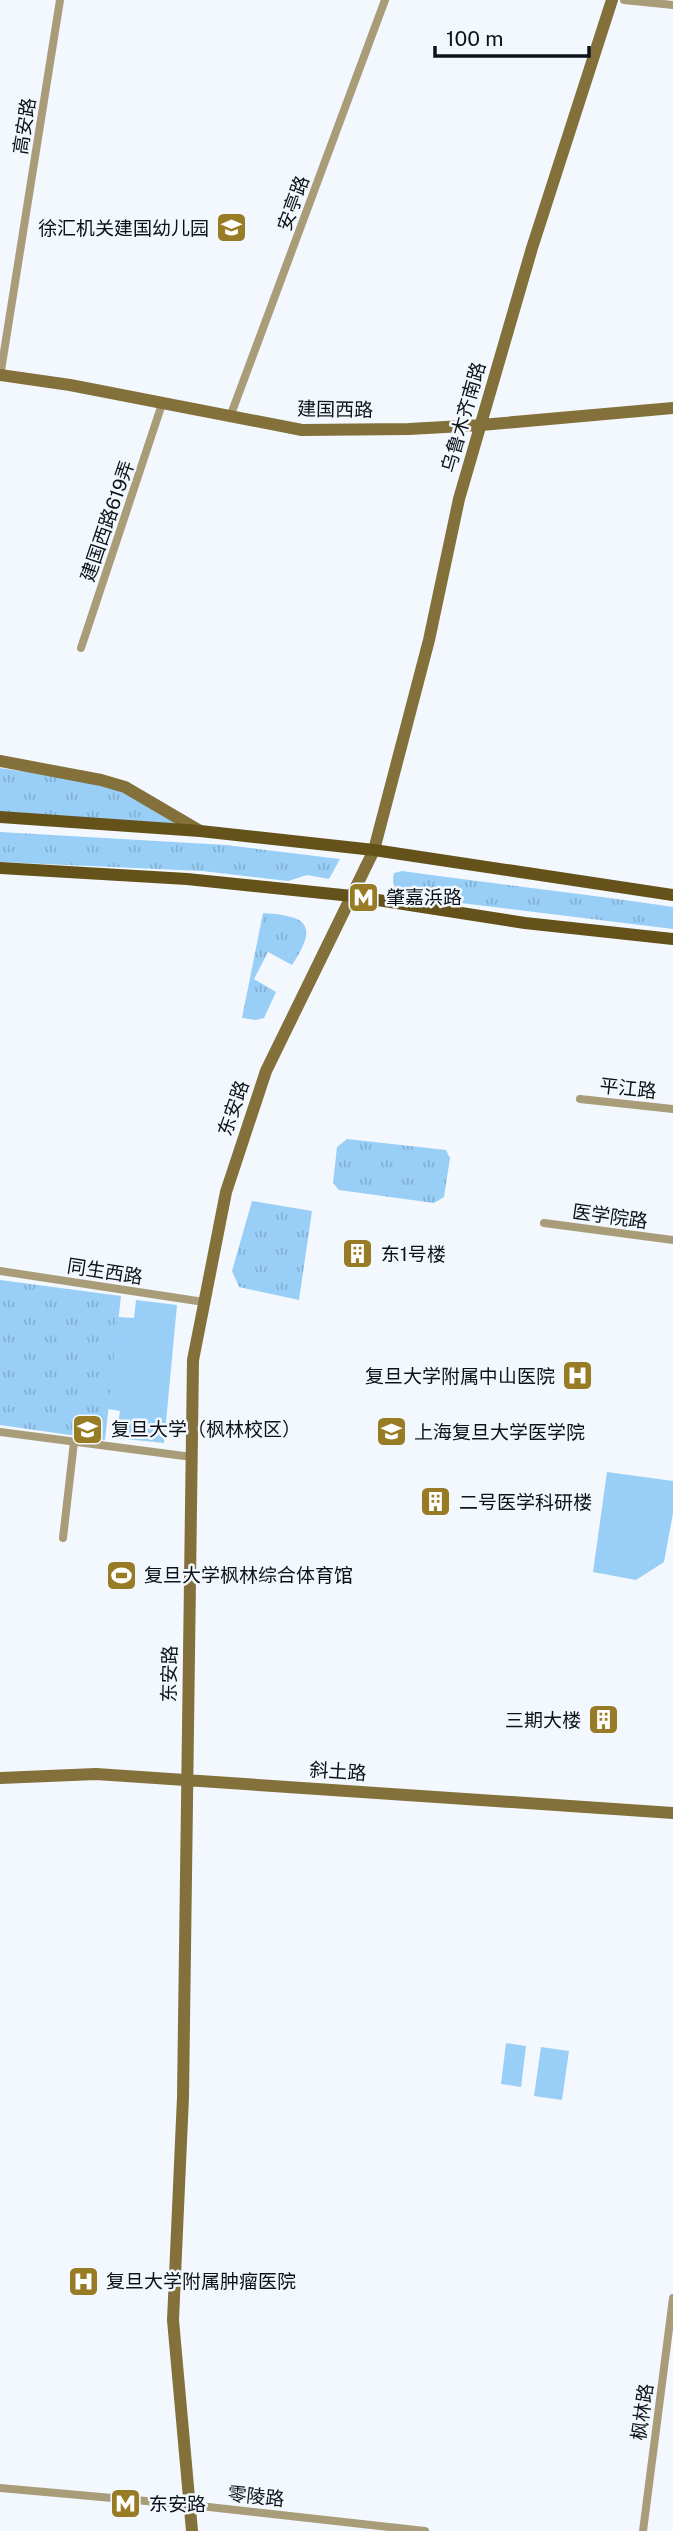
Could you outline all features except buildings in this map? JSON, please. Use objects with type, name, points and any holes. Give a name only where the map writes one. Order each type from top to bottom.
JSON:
[{"type":"main road","points":[[0,817],[200,831],[374,850],[673,895]]},
{"type":"main road","points":[[0,868],[187,879],[352,896],[525,923],[673,939]]},
{"type":"street","name":"高安路","points":[[0,381],[60,0]]},
{"type":"street","name":"安亭路","points":[[230,417],[385,0]]},
{"type":"street","name":"乌鲁木齐南路","points":[[374,850],[429,640],[459,499],[532,248],[612,0]]},
{"type":"street","points":[[624,0],[673,5]]},
{"type":"street","name":"建国西路","points":[[0,375],[69,385],[302,430],[481,425],[673,408]]},
{"type":"street","name":"建国西路619弄","points":[[80,648],[162,404]]},
{"type":"street","points":[[0,761],[88,777],[125,787],[200,831]]},
{"type":"street","name":"东安路","points":[[192,2531],[173,2320],[183,2097],[193,1360],[226,1192],[266,1071],[374,850]]},
{"type":"street","name":"平江路","points":[[580,1099],[673,1109]]},
{"type":"street","name":"医学院路","points":[[544,1223],[673,1240]]},
{"type":"street","name":"同生西路","points":[[0,1271],[204,1302]]},
{"type":"street","points":[[0,1432],[192,1457]]},
{"type":"street","points":[[63,1538],[74,1442]]},
{"type":"street","name":"斜土路","points":[[0,1778],[96,1773],[673,1813]]},
{"type":"street","name":"枫林路","points":[[643,2531],[673,2298]]},
{"type":"street","name":"零陵路","points":[[0,2488],[191,2505],[425,2531]]},
{"type":"green space","points":[[0,768],[68,777],[117,790],[178,825],[0,812]]},
{"type":"green space","points":[[0,832],[226,845],[340,859],[329,879],[307,875],[288,881],[202,871],[0,862]]},
{"type":"green space","points":[[402,871],[673,907],[673,929],[403,896],[393,883],[394,873]]},
{"type":"green space","points":[[263,913],[299,920],[306,931],[305,940],[292,965],[268,952],[254,979],[276,992],[264,1018],[256,1020],[242,1018]]},
{"type":"green space","points":[[347,1139],[446,1150],[450,1158],[444,1197],[434,1203],[339,1190],[333,1183],[337,1147]]},
{"type":"green space","points":[[252,1201],[312,1211],[299,1300],[239,1287],[232,1271]]},
{"type":"green space","points":[[0,1280],[121,1296],[105,1440],[0,1425]]},
{"type":"green space","points":[[136,1300],[177,1305],[164,1443],[116,1438],[120,1411],[108,1409],[118,1317],[134,1318]]},
{"type":"green space","points":[[607,1472],[673,1481],[673,1513],[664,1562],[636,1580],[593,1572]]},
{"type":"green space","points":[[506,2043],[526,2046],[521,2087],[501,2084]]},
{"type":"green space","points":[[541,2047],[569,2051],[562,2100],[534,2096]]},
{"type":"place","name":"徐汇机关建国幼儿园","points":[[232,228]]},
{"type":"place","name":"肇嘉浜路","points":[[363,897]]},
{"type":"place","name":"东1号楼","points":[[358,1254]]},
{"type":"place","name":"复旦大学附属中山医院","points":[[578,1376]]},
{"type":"place","name":"复旦大学（枫林校区）","points":[[88,1429]]},
{"type":"place","name":"上海复旦大学医学院","points":[[391,1432]]},
{"type":"place","name":"二号医学科研楼","points":[[436,1502]]},
{"type":"place","name":"复旦大学枫林综合体育馆","points":[[121,1575]]},
{"type":"place","name":"三期大楼","points":[[604,1720]]},
{"type":"place","name":"复旦大学附属肿瘤医院","points":[[83,2281]]},
{"type":"place","name":"东安路","points":[[126,2504]]}]
